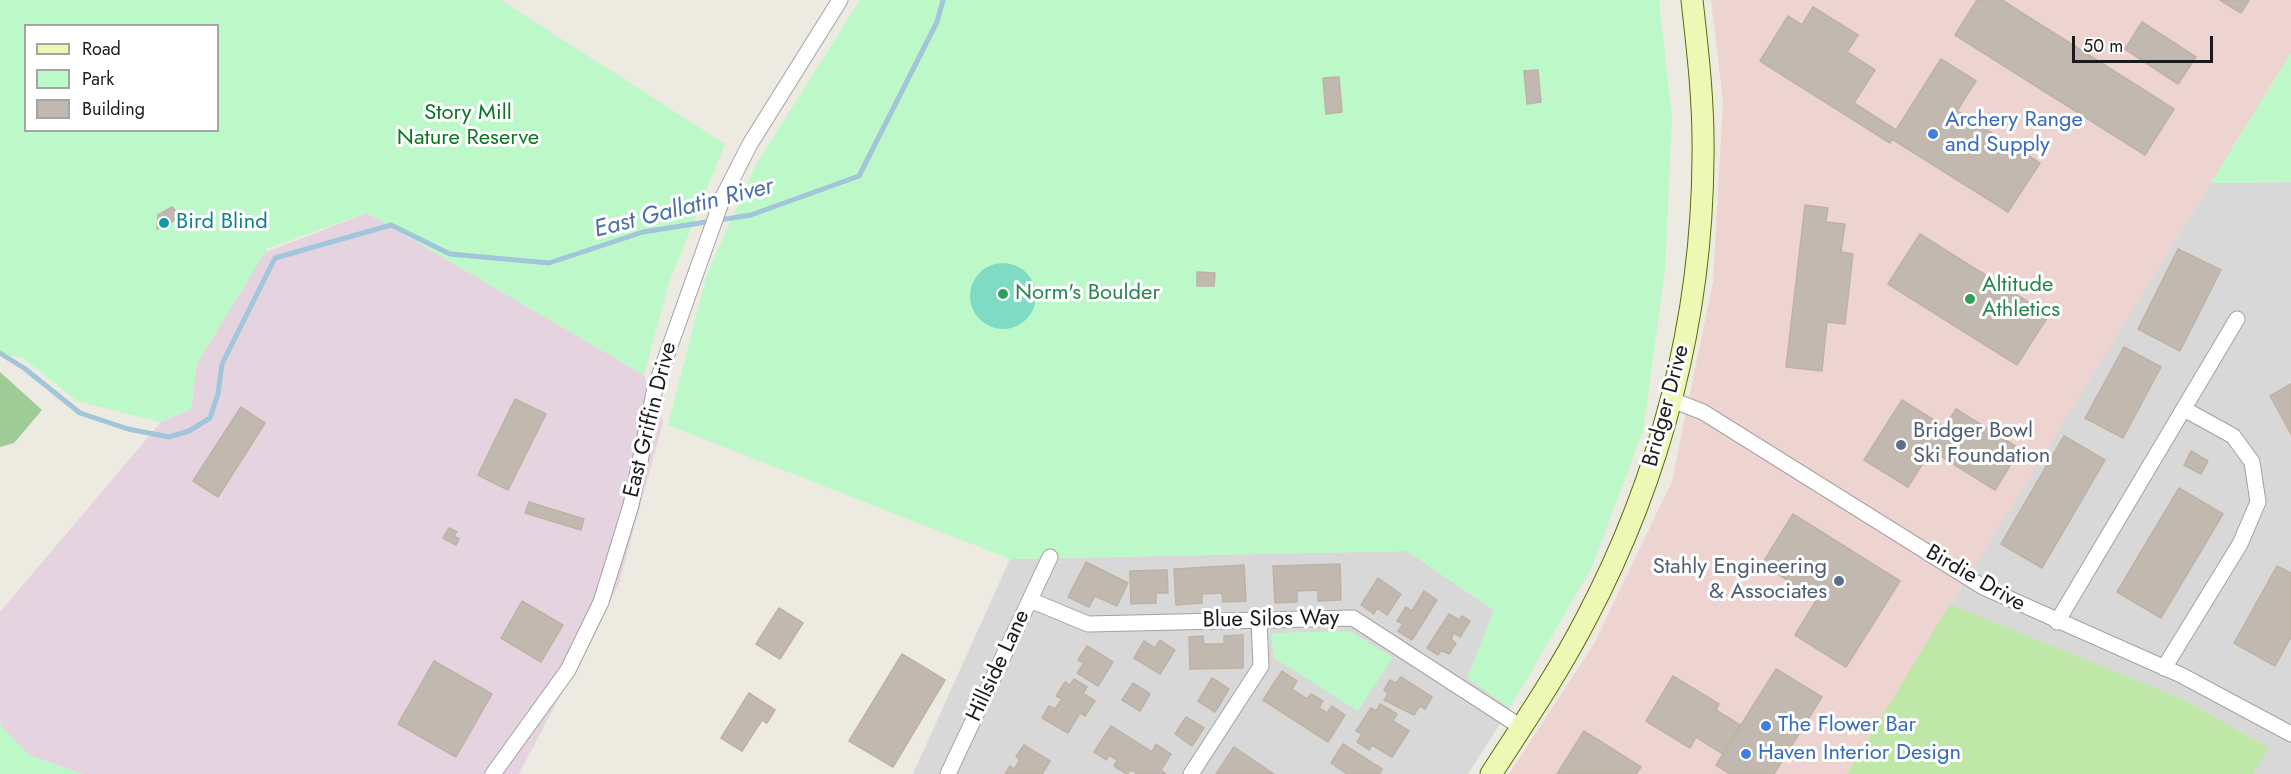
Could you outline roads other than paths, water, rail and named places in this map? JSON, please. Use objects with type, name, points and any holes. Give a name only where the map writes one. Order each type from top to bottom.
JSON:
[{"type":"main road","name":"Bridger Drive","points":[[1491,774],[1569,650],[1615,560],[1641,498],[1672,400],[1689,322],[1702,198],[1702,116],[1692,0]]},
{"type":"street","name":"East Griffin Drive","points":[[493,774],[568,670],[602,602],[631,505],[654,388],[723,197],[750,144],[840,0]]},
{"type":"street","points":[[2057,622],[2237,319]]},
{"type":"street","name":"Birdie Drive","points":[[1672,400],[1703,412],[1983,587],[2164,668],[2291,734]]},
{"type":"street","points":[[2164,668],[2240,544],[2258,502],[2252,462],[2233,436],[2184,409]]},
{"type":"street","name":"Hillside Lane","points":[[948,774],[1050,557]]},
{"type":"street","name":"Blue Silos Way","points":[[1030,600],[1088,624],[1353,618],[1521,727]]},
{"type":"street","points":[[1191,774],[1261,666],[1259,620]]},
{"type":"waterway","name":"East Gallatin River","points":[[0,353],[24,368],[80,413],[128,429],[169,437],[189,431],[210,418],[218,394],[222,364],[275,258],[391,225],[450,254],[549,263],[643,232],[751,215],[859,176],[937,22],[943,0]]},
{"type":"place","name":"Archery Range and Supply","points":[[1933,134]]},
{"type":"place","name":"Bird Blind","points":[[164,223]]},
{"type":"place","name":"Norm's Boulder","points":[[1003,294]]},
{"type":"place","name":"Altitude Athletics","points":[[1970,299]]},
{"type":"place","name":"Bridger Bowl Ski Foundation","points":[[1901,445]]},
{"type":"place","name":"Stahly Engineering & Associates","points":[[1839,581]]},
{"type":"place","name":"The Flower Bar","points":[[1766,726]]},
{"type":"place","name":"Haven Interior Design","points":[[1746,754]]},
{"type":"park label","name":"Story Mill Nature Reserve","points":[[468,126]]}]
